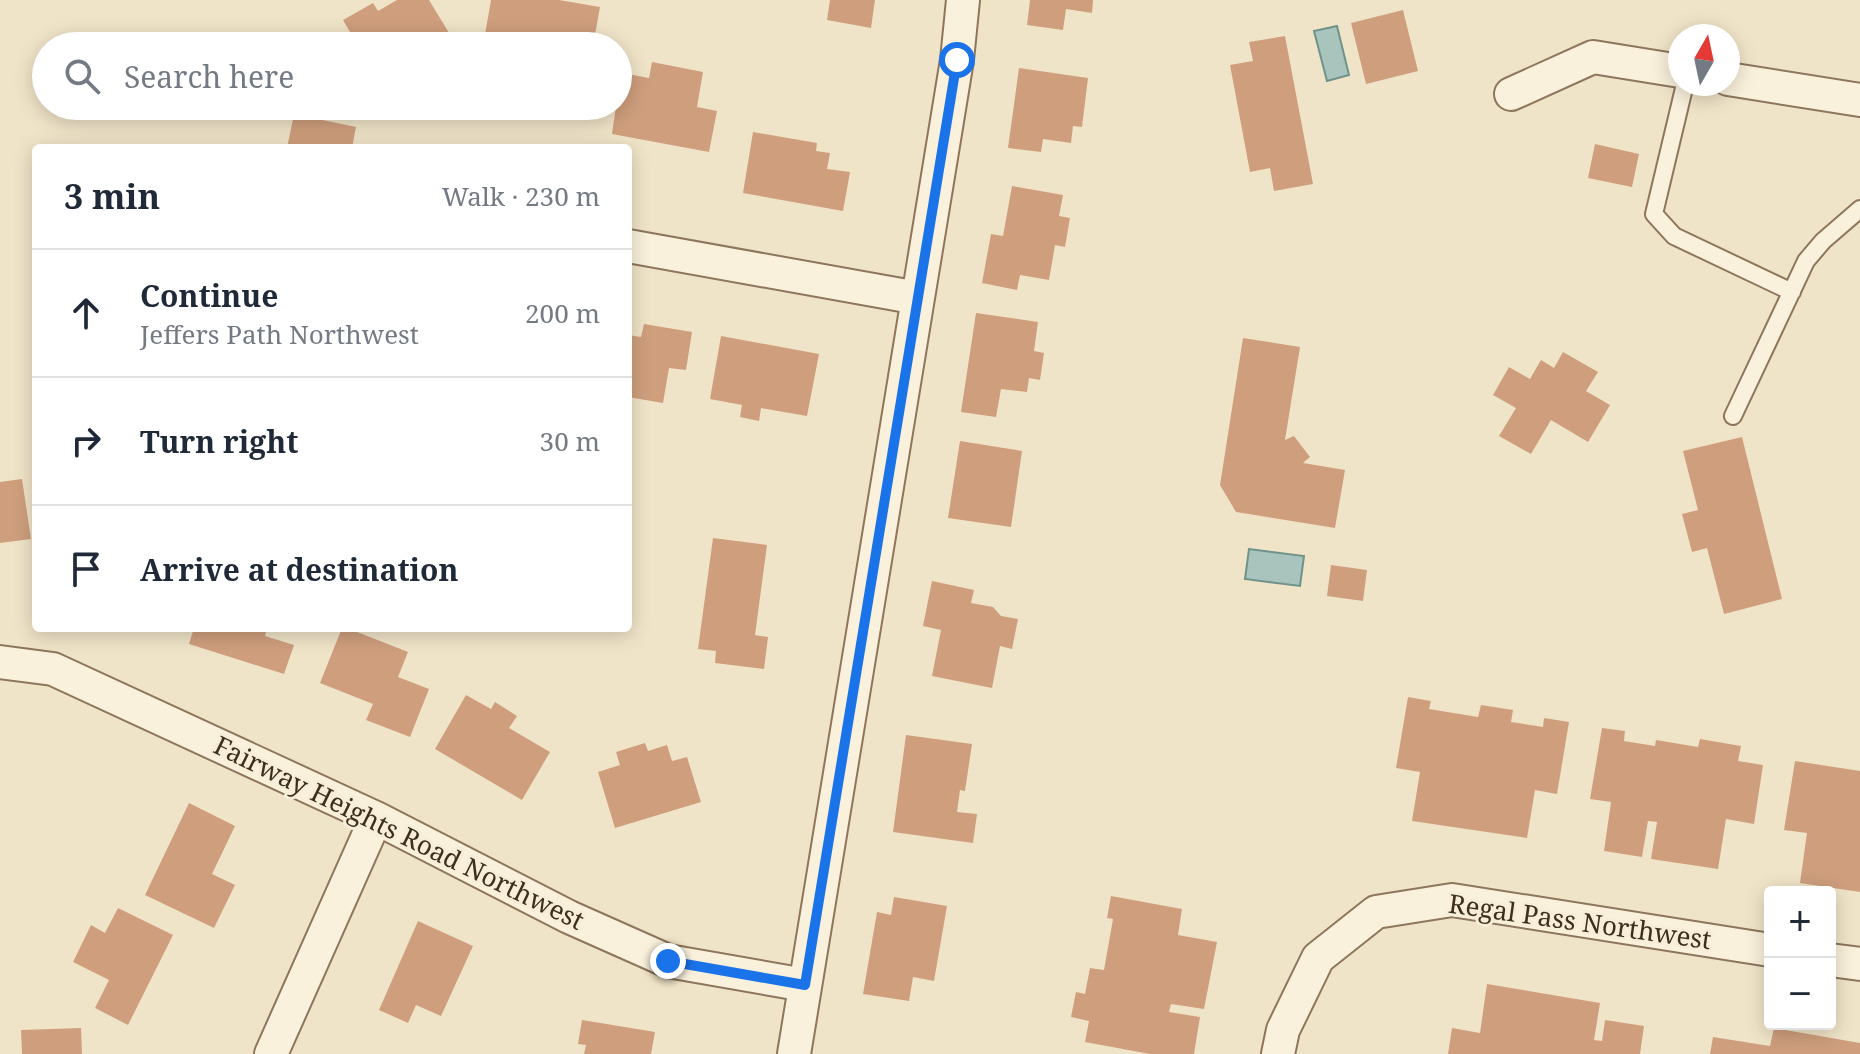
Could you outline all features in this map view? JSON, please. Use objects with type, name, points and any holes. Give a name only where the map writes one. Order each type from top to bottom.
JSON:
[{"type":"street","points":[[794,1054],[957,60],[963,0]]},
{"type":"street","points":[[1511,94],[1593,57],[1668,69]]},
{"type":"street","points":[[1740,81],[1860,100]]},
{"type":"street","points":[[632,247],[918,298]]},
{"type":"street","name":"Fairway Heights Road Northwest","points":[[0,662],[53,669],[376,818],[569,917],[668,961],[805,985]]},
{"type":"street","points":[[271,1054],[376,818]]},
{"type":"street","name":"Regal Pass Northwest","points":[[1278,1054],[1283,1030],[1318,958],[1376,912],[1452,900],[1764,949]]},
{"type":"street","points":[[1836,961],[1860,964]]},
{"type":"lane","points":[[1682,96],[1654,214],[1674,236],[1792,292]]},
{"type":"lane","points":[[1733,416],[1806,261],[1823,241],[1860,209]]},
{"type":"water","points":[[1337,26],[1349,75],[1327,81],[1314,31]]},
{"type":"water","points":[[1249,549],[1304,556],[1300,586],[1245,579]]},
{"type":"building","points":[[397,0],[429,0],[448,32],[350,32],[343,20],[373,3],[378,11]]},
{"type":"building","points":[[491,0],[559,0],[600,7],[596,32],[485,32]]},
{"type":"building","points":[[830,0],[875,0],[871,28],[827,20]]},
{"type":"building","points":[[1030,0],[1093,0],[1092,13],[1066,9],[1063,30],[1027,25]]},
{"type":"building","points":[[1403,10],[1418,71],[1366,84],[1351,23]]},
{"type":"building","points":[[1285,36],[1313,184],[1274,191],[1270,168],[1250,172],[1230,65],[1253,61],[1249,42]]},
{"type":"building","points":[[652,62],[703,72],[697,107],[717,111],[709,152],[612,134],[614,120],[632,120],[632,75],[649,78]]},
{"type":"building","points":[[1019,68],[1088,78],[1082,127],[1073,126],[1071,143],[1043,139],[1041,152],[1008,148]]},
{"type":"building","points":[[293,120],[323,120],[356,127],[353,144],[288,144]]},
{"type":"building","points":[[753,132],[817,143],[816,151],[830,153],[827,169],[850,172],[843,211],[743,193]]},
{"type":"building","points":[[1595,144],[1639,154],[1632,187],[1588,178]]},
{"type":"building","points":[[1012,186],[1063,195],[1059,216],[1070,218],[1065,247],[1055,245],[1049,280],[1020,275],[1017,290],[982,283],[991,234],[1003,236]]},
{"type":"building","points":[[976,313],[1038,322],[1034,351],[1044,353],[1040,380],[1029,378],[1027,392],[1001,389],[996,417],[961,412]]},
{"type":"building","points":[[644,324],[692,332],[686,370],[669,368],[663,403],[632,398],[632,336],[641,337]]},
{"type":"building","points":[[721,336],[819,354],[807,416],[761,408],[759,421],[740,417],[742,405],[710,399]]},
{"type":"building","points":[[1243,338],[1300,347],[1285,440],[1294,436],[1310,457],[1303,463],[1345,470],[1335,528],[1236,512],[1220,485]]},
{"type":"building","points":[[1563,352],[1598,372],[1586,391],[1610,405],[1588,442],[1551,420],[1531,454],[1499,436],[1516,408],[1493,395],[1509,367],[1530,379],[1541,360],[1554,368]]},
{"type":"building","points":[[1742,437],[1782,599],[1724,614],[1707,548],[1692,552],[1682,514],[1698,510],[1683,451]]},
{"type":"building","points":[[960,441],[1022,451],[1011,527],[948,518]]},
{"type":"building","points":[[22,479],[31,539],[0,543],[0,482]]},
{"type":"building","points":[[713,538],[767,545],[755,635],[768,637],[764,669],[715,663],[716,651],[698,649]]},
{"type":"building","points":[[1331,565],[1367,570],[1363,601],[1327,596]]},
{"type":"building","points":[[932,581],[974,590],[971,603],[993,607],[1001,616],[1018,619],[1012,649],[1000,646],[992,688],[932,676],[941,630],[923,626]]},
{"type":"building","points":[[193,632],[266,632],[265,636],[294,645],[284,674],[189,644]]},
{"type":"building","points":[[340,632],[357,632],[408,652],[398,677],[429,689],[410,737],[366,720],[373,704],[320,683]]},
{"type":"building","points":[[466,695],[491,709],[495,702],[517,716],[509,728],[550,752],[522,800],[435,749]]},
{"type":"building","points":[[1408,697],[1431,701],[1429,709],[1478,717],[1481,705],[1513,710],[1511,722],[1543,727],[1544,718],[1569,722],[1557,794],[1535,790],[1527,838],[1412,821],[1420,772],[1396,768]]},
{"type":"building","points":[[1602,728],[1625,731],[1624,741],[1655,746],[1656,740],[1698,747],[1700,739],[1741,746],[1738,761],[1763,765],[1754,824],[1726,819],[1718,869],[1651,859],[1657,822],[1648,821],[1642,857],[1604,851],[1611,802],[1590,799]]},
{"type":"building","points":[[906,735],[972,744],[965,791],[960,790],[957,812],[977,814],[973,843],[893,832]]},
{"type":"building","points":[[645,743],[648,751],[667,745],[672,761],[687,757],[701,802],[615,828],[598,772],[620,765],[616,752]]},
{"type":"building","points":[[1795,761],[1860,771],[1860,892],[1800,883],[1807,833],[1784,830]]},
{"type":"building","points":[[189,803],[235,826],[212,874],[235,885],[214,928],[145,895]]},
{"type":"building","points":[[1111,896],[1182,909],[1178,935],[1217,942],[1204,1009],[1171,1004],[1169,1012],[1200,1017],[1194,1054],[1150,1054],[1085,1042],[1089,1021],[1071,1017],[1076,992],[1085,994],[1090,968],[1104,970],[1113,919],[1107,918]]},
{"type":"building","points":[[894,897],[947,906],[934,981],[913,977],[909,1001],[863,994],[877,912],[891,915]]},
{"type":"building","points":[[118,908],[173,935],[128,1025],[95,1008],[109,980],[73,962],[91,925],[105,933]]},
{"type":"building","points":[[418,921],[473,946],[441,1016],[416,1005],[408,1023],[379,1010]]},
{"type":"building","points":[[1487,984],[1600,1003],[1594,1040],[1602,1041],[1605,1020],[1644,1026],[1640,1054],[1448,1054],[1452,1028],[1480,1033]]},
{"type":"building","points":[[582,1020],[655,1032],[651,1054],[584,1054],[586,1045],[578,1044]]},
{"type":"building","points":[[81,1028],[82,1054],[22,1054],[21,1030]]},
{"type":"building","points":[[1774,1030],[1785,1030],[1860,1043],[1860,1054],[1710,1054],[1713,1037],[1770,1046]]},
{"type":"route","points":[[668,961],[805,985],[957,60]]}]
